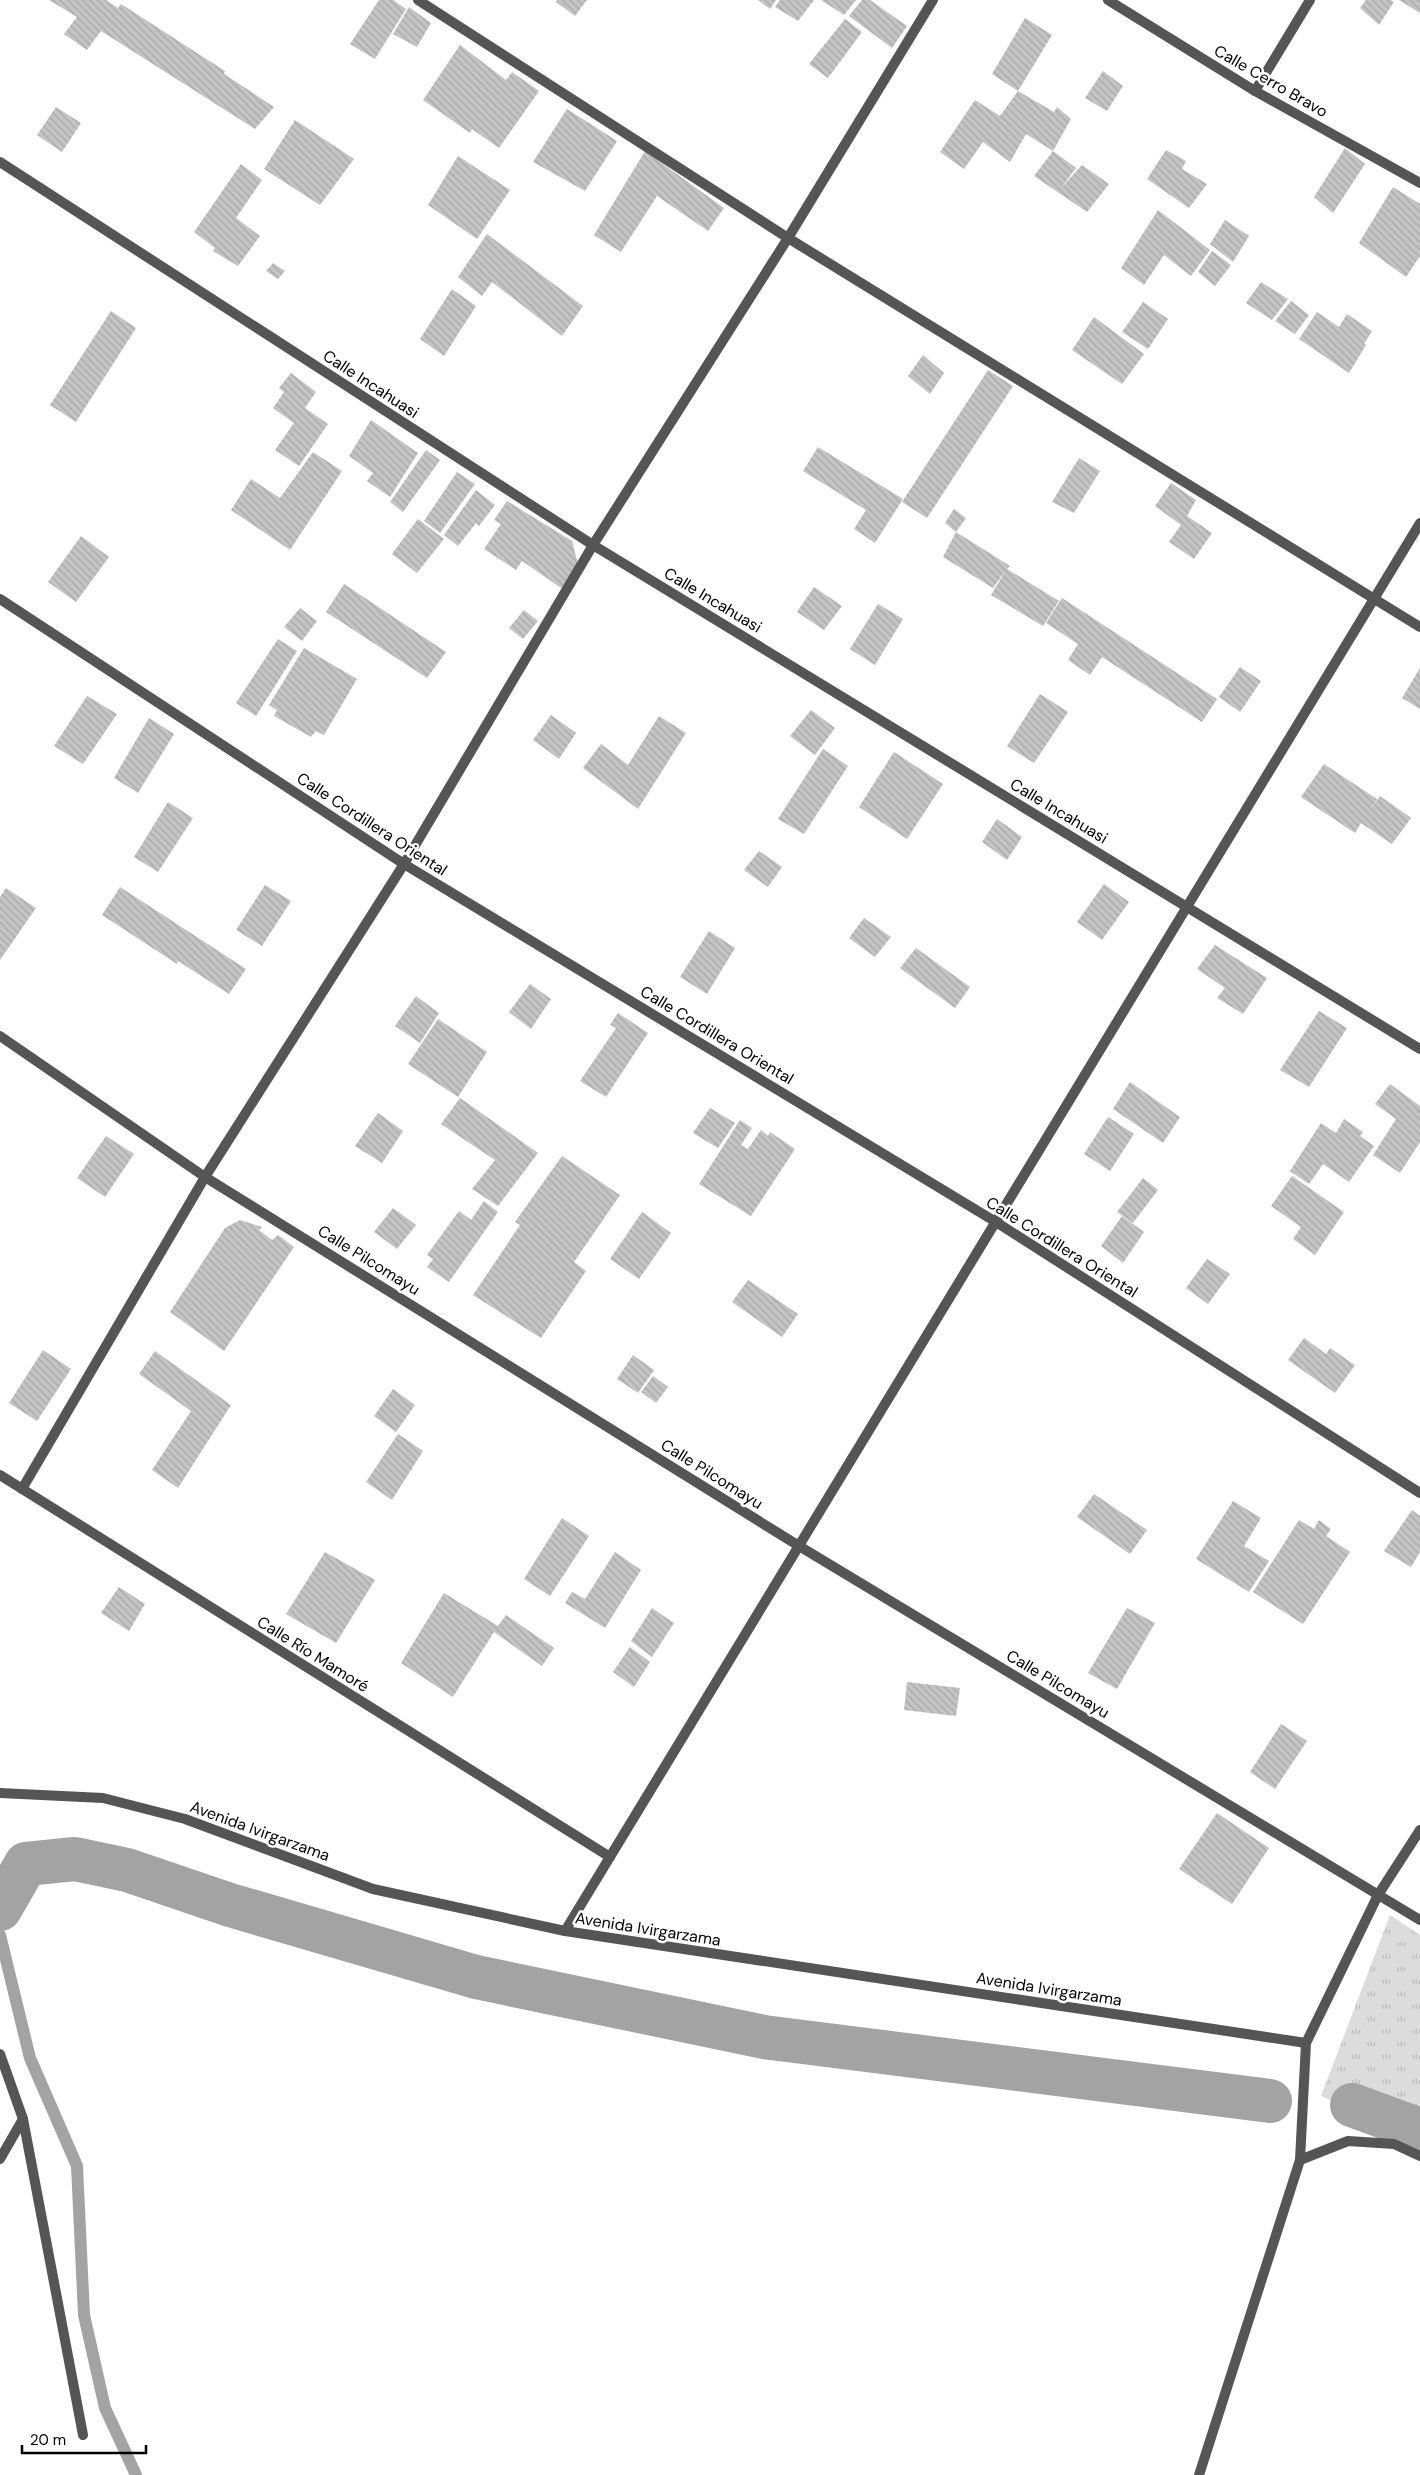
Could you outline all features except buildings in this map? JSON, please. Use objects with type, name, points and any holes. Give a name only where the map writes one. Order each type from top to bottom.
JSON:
[{"type":"street","points":[[418,0],[788,238],[1420,627]]},
{"type":"street","points":[[22,1488],[206,1176],[404,864],[593,545],[788,238],[933,0]]},
{"type":"street","name":"Calle Cerro Bravo","points":[[1108,0],[1255,91],[1420,183]]},
{"type":"street","points":[[1255,91],[1310,0]]},
{"type":"street","name":"Calle Incahuasi","points":[[0,162],[593,545],[1420,1049]]},
{"type":"street","points":[[566,1931],[1420,523]]},
{"type":"street","name":"Calle Cordillera Oriental","points":[[0,599],[404,864],[996,1222],[1420,1493]]},
{"type":"street","name":"Calle Pilcomayu","points":[[0,1036],[206,1176],[799,1546],[1420,1920]]},
{"type":"street","name":"Calle Río Mamoré","points":[[0,1475],[610,1857]]},
{"type":"street","name":"Avenida Ivirgarzama","points":[[0,1793],[103,1798],[185,1819],[373,1889],[566,1931],[1306,2043]]},
{"type":"street","points":[[1199,2475],[1300,2160],[1306,2043],[1378,1894],[1420,1830]]},
{"type":"street","points":[[0,2054],[23,2119],[83,2435]]},
{"type":"street","points":[[0,2159],[23,2119]]},
{"type":"street","points":[[1300,2160],[1348,2141],[1394,2144],[1420,2156]]},
{"type":"green space","points":[[1390,1915],[1420,1935],[1420,2139],[1321,2096]]},
{"type":"waterway","points":[[0,1909],[26,1864],[75,1859],[127,1870],[230,1905],[476,1977],[764,2037],[1270,2101]]},
{"type":"waterway","points":[[0,1935],[30,2058],[77,2166],[84,2315],[105,2408],[136,2475]]},
{"type":"waterway","points":[[1352,2105],[1420,2130]]}]
